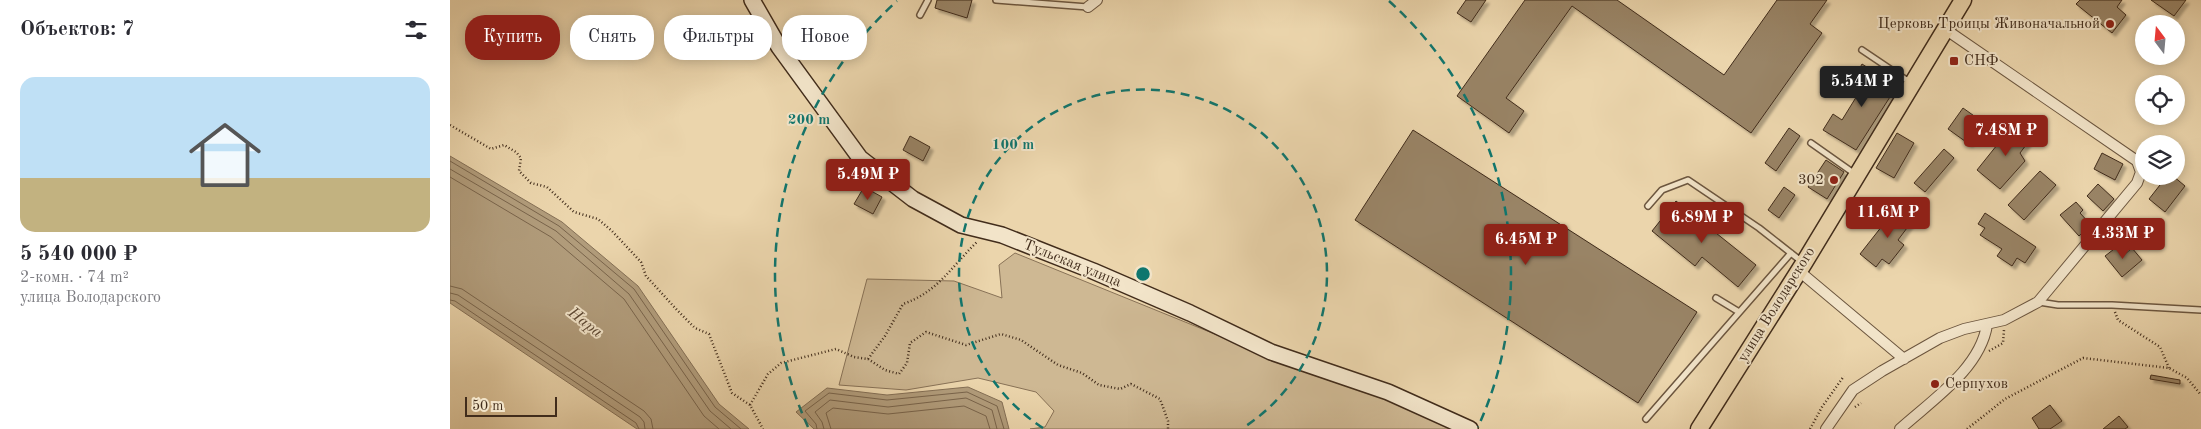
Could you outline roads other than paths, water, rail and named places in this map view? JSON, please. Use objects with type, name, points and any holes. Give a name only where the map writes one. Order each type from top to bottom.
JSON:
[{"type":"main road","name":"улица Володарского","points":[[1699,429],[1798,262],[1858,175],[1911,83],[1963,0]]},
{"type":"street","name":"Тульская улица","points":[[752,0],[779,47],[860,158],[914,199],[962,225],[990,232],[1101,275],[1190,313],[1271,352],[1388,392],[1470,429]]},
{"type":"street","points":[[1088,7],[1097,0]]},
{"type":"street","points":[[1826,429],[1853,390],[1904,359],[1940,338],[1964,329],[2004,320],[2038,302],[2138,182],[2141,172],[2137,161],[1945,29]]},
{"type":"street","points":[[1798,262],[1904,359]]},
{"type":"street","points":[[1900,429],[1970,366],[1985,339],[1987,325]]},
{"type":"lane","points":[[920,15],[928,0]]},
{"type":"lane","points":[[996,0],[1088,7]]},
{"type":"lane","points":[[1862,50],[1911,83]]},
{"type":"lane","points":[[1811,143],[1858,175]]},
{"type":"lane","points":[[1646,419],[1739,312],[1798,262],[1759,228],[1688,180],[1662,190],[1648,206]]},
{"type":"lane","points":[[1716,298],[1739,312]]},
{"type":"lane","points":[[2038,302],[2058,305],[2112,305],[2201,310]]},
{"type":"water","name":"Нара","points":[[450,156],[562,222],[638,286],[719,404],[749,429],[637,429],[450,303]]},
{"type":"water","points":[[968,387],[1002,402],[1009,429],[814,429],[796,412],[827,388],[887,395]]},
{"type":"place","name":"Церковь Троицы Живоначальной","points":[[2110,24]]},
{"type":"place","name":"СНФ","points":[[1954,61]]},
{"type":"place","name":"302","points":[[1834,180]]},
{"type":"place","name":"Серпухов","points":[[1935,384]]}]
